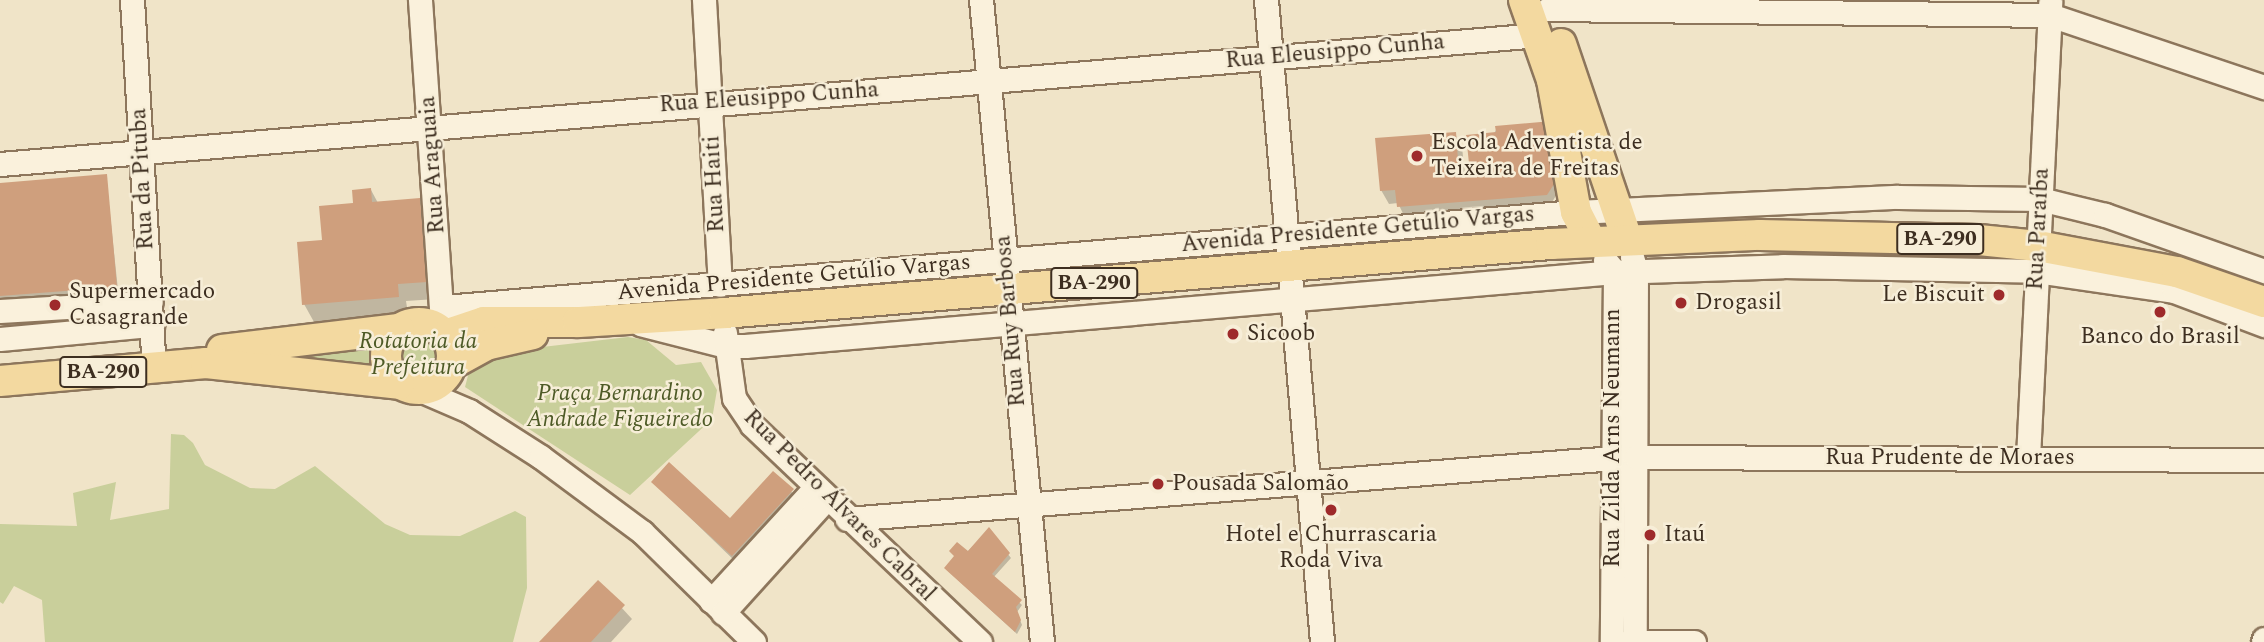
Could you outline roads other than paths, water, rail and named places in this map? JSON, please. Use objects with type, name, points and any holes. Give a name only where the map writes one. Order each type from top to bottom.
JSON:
[{"type":"main road","points":[[1540,11],[1618,209],[1627,239]]},
{"type":"main road","points":[[1540,11],[1576,212],[1591,241]]},
{"type":"main road","name":"Avenida Presidente Getúlio Vargas","points":[[443,324],[621,319],[722,299],[1008,290],[1591,241],[1774,236],[1979,240],[2037,258],[2177,272],[2264,302]]},
{"type":"main road","name":"Avenida Presidente Getúlio Vargas","points":[[452,364],[486,345],[578,322]]},
{"type":"main road","points":[[426,323],[443,324],[452,364],[440,382],[410,387],[386,363],[386,350],[399,329],[426,323]]},
{"type":"main road","name":"BA-290","points":[[0,372],[153,358],[399,329]]},
{"type":"main road","name":"BA-290","points":[[0,381],[206,363],[410,387]]},
{"type":"street","name":"Rua da Pituba","points":[[132,0],[153,358]]},
{"type":"street","name":"Rua Araguaia","points":[[420,0],[443,324]]},
{"type":"street","name":"Rua Haiti","points":[[704,0],[722,299]]},
{"type":"street","name":"Rua Ruy Barbosa","points":[[981,0],[1042,642]]},
{"type":"street","points":[[1266,0],[1286,267],[1322,642]]},
{"type":"street","name":"Rua Eleusippo Cunha","points":[[0,164],[430,125],[1270,57],[1540,11],[2050,8],[2264,87]]},
{"type":"street","name":"Rua Paraíba","points":[[2028,458],[2050,8]]},
{"type":"street","name":"Avenida Presidente Getúlio Vargas","points":[[443,324],[672,289],[722,299],[1006,260],[1284,234],[1618,209],[1898,197],[2040,199],[2105,215],[2264,271]]},
{"type":"street","name":"Rua Zilda Arns Neumann","points":[[1627,239],[1625,457],[1635,642]]},
{"type":"street","points":[[1591,241],[1625,271]]},
{"type":"street","name":"Avenida Presidente Getúlio Vargas","points":[[621,319],[726,346],[1290,303],[1625,271],[2037,258],[2174,291],[2264,325]]},
{"type":"street","points":[[621,319],[672,289]]},
{"type":"street","name":"Rua Pedro Álvares Cabral","points":[[722,299],[734,398],[740,410],[821,494],[979,642]]},
{"type":"street","points":[[0,311],[150,302]]},
{"type":"street","points":[[0,339],[152,325]]},
{"type":"street","points":[[410,387],[470,411],[541,457],[642,532],[754,642]]},
{"type":"street","name":"Rua Zilda Arns Neumann","points":[[1612,642],[1625,457]]},
{"type":"street","name":"Rua Prudente de Moraes","points":[[847,519],[1625,457],[2264,460]]},
{"type":"street","points":[[717,607],[821,494]]},
{"type":"street","points":[[1628,642],[1694,642]]},
{"type":"place","name":"Escola Adventista de Teixeira de Freitas","points":[[1417,156]]},
{"type":"place","name":"Le Biscuit","points":[[1999,295]]},
{"type":"place","name":"Drogasil","points":[[1681,303]]},
{"type":"place","name":"Supermercado Casagrande","points":[[55,305]]},
{"type":"place","name":"Banco do Brasil","points":[[2160,312]]},
{"type":"place","name":"Sicoob","points":[[1233,334]]},
{"type":"place","name":"Pousada Salomão","points":[[1158,484]]},
{"type":"place","name":"Hotel e Churrascaria Roda Viva","points":[[1331,510]]},
{"type":"place","name":"Itaú","points":[[1650,535]]},
{"type":"park label","name":"Rotatoria da Prefeitura","points":[[418,355]]},
{"type":"park label","name":"Praça Bernardino Andrade Figueiredo","points":[[620,407]]}]
